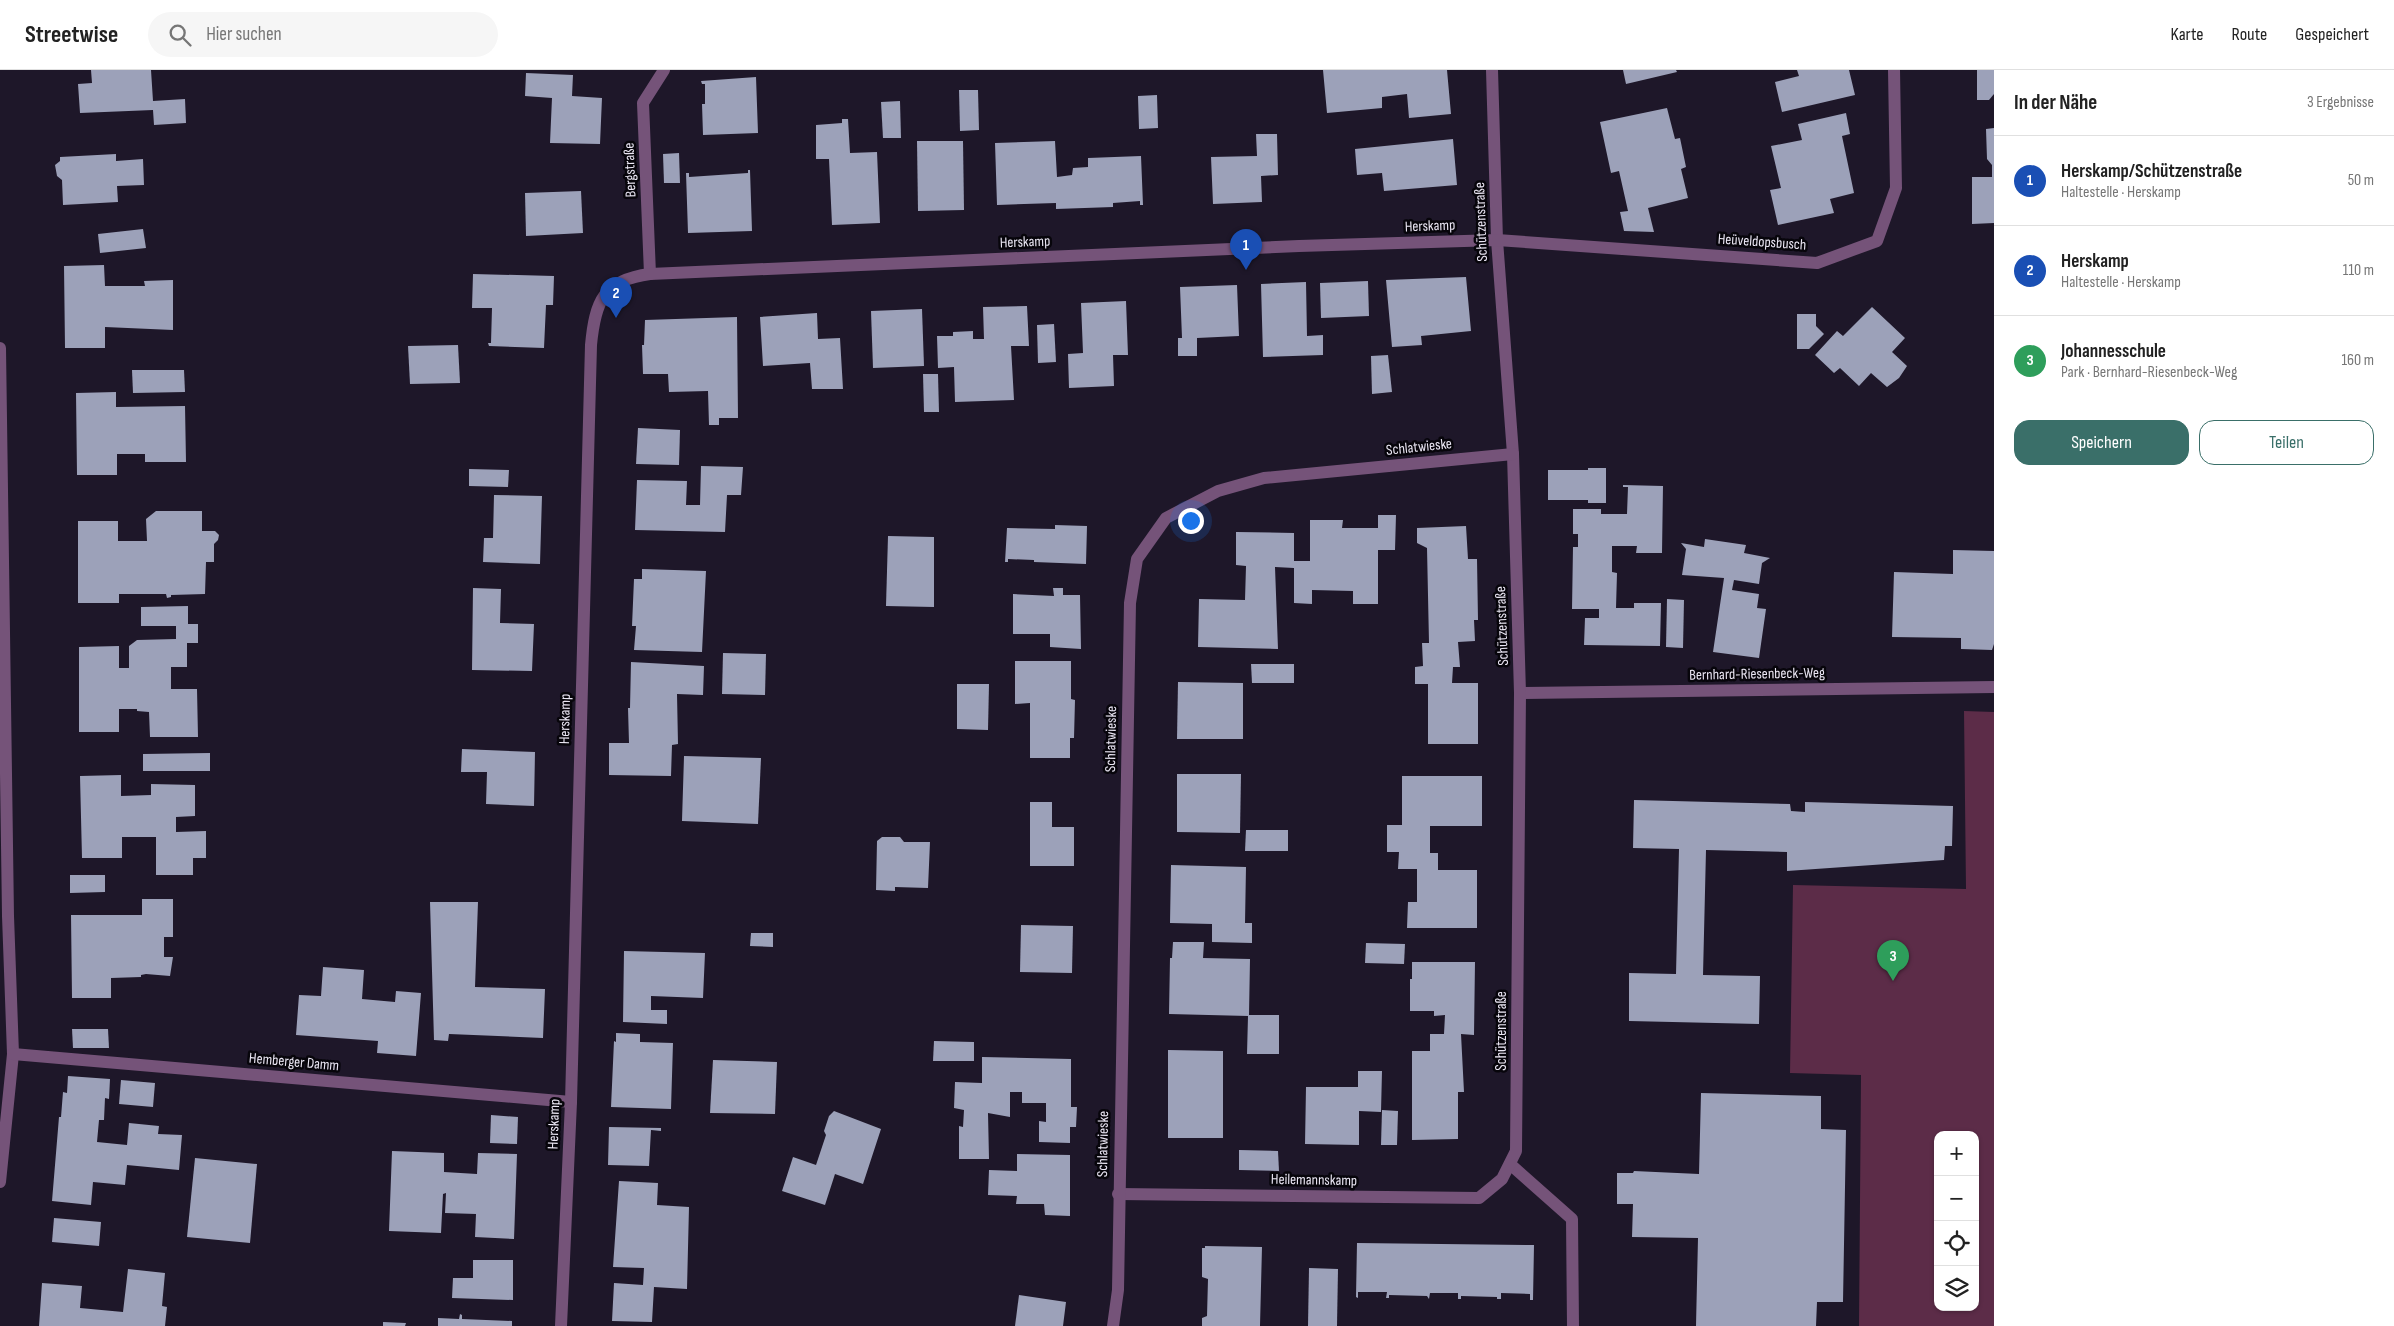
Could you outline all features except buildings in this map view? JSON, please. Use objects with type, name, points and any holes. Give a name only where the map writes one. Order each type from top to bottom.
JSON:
[{"type":"street","name":"Bergstraße","points":[[650,274],[643,103],[664,70]]},
{"type":"street","name":"Schützenstraße","points":[[1492,70],[1497,240],[1513,454],[1520,693],[1516,1151],[1502,1179]]},
{"type":"street","name":"Heüveldopsbusch","points":[[1497,240],[1817,262],[1877,241],[1896,188],[1894,70]]},
{"type":"street","name":"Herskamp","points":[[561,1326],[571,1102],[593,317],[600,300],[614,286],[632,277],[650,274],[1497,240]]},
{"type":"street","points":[[0,348],[8,896],[13,1054],[0,1182]]},
{"type":"street","name":"Schlatwieske","points":[[1113,1326],[1118,1290],[1118,1194],[1130,603],[1137,559],[1166,518],[1218,491],[1264,478],[1513,454]]},
{"type":"street","name":"Bernhard-Riesenbeck-Weg","points":[[1520,693],[1994,687]]},
{"type":"street","name":"Hemberger Damm","points":[[13,1054],[571,1102]]},
{"type":"street","points":[[1510,1164],[1572,1219],[1573,1326]]},
{"type":"street","name":"Heilemannskamp","points":[[1118,1194],[1479,1198],[1502,1179]]},
{"type":"shaded area","points":[[1964,711],[1994,712],[1994,1326],[1859,1326],[1861,1075],[1790,1073],[1793,885],[1966,889]]},
{"type":"place","name":"Herskamp/Schützenstraße","points":[[1246,270]]},
{"type":"place","name":"Herskamp","points":[[616,318]]},
{"type":"place","name":"Johannesschule","points":[[1893,981]]}]
